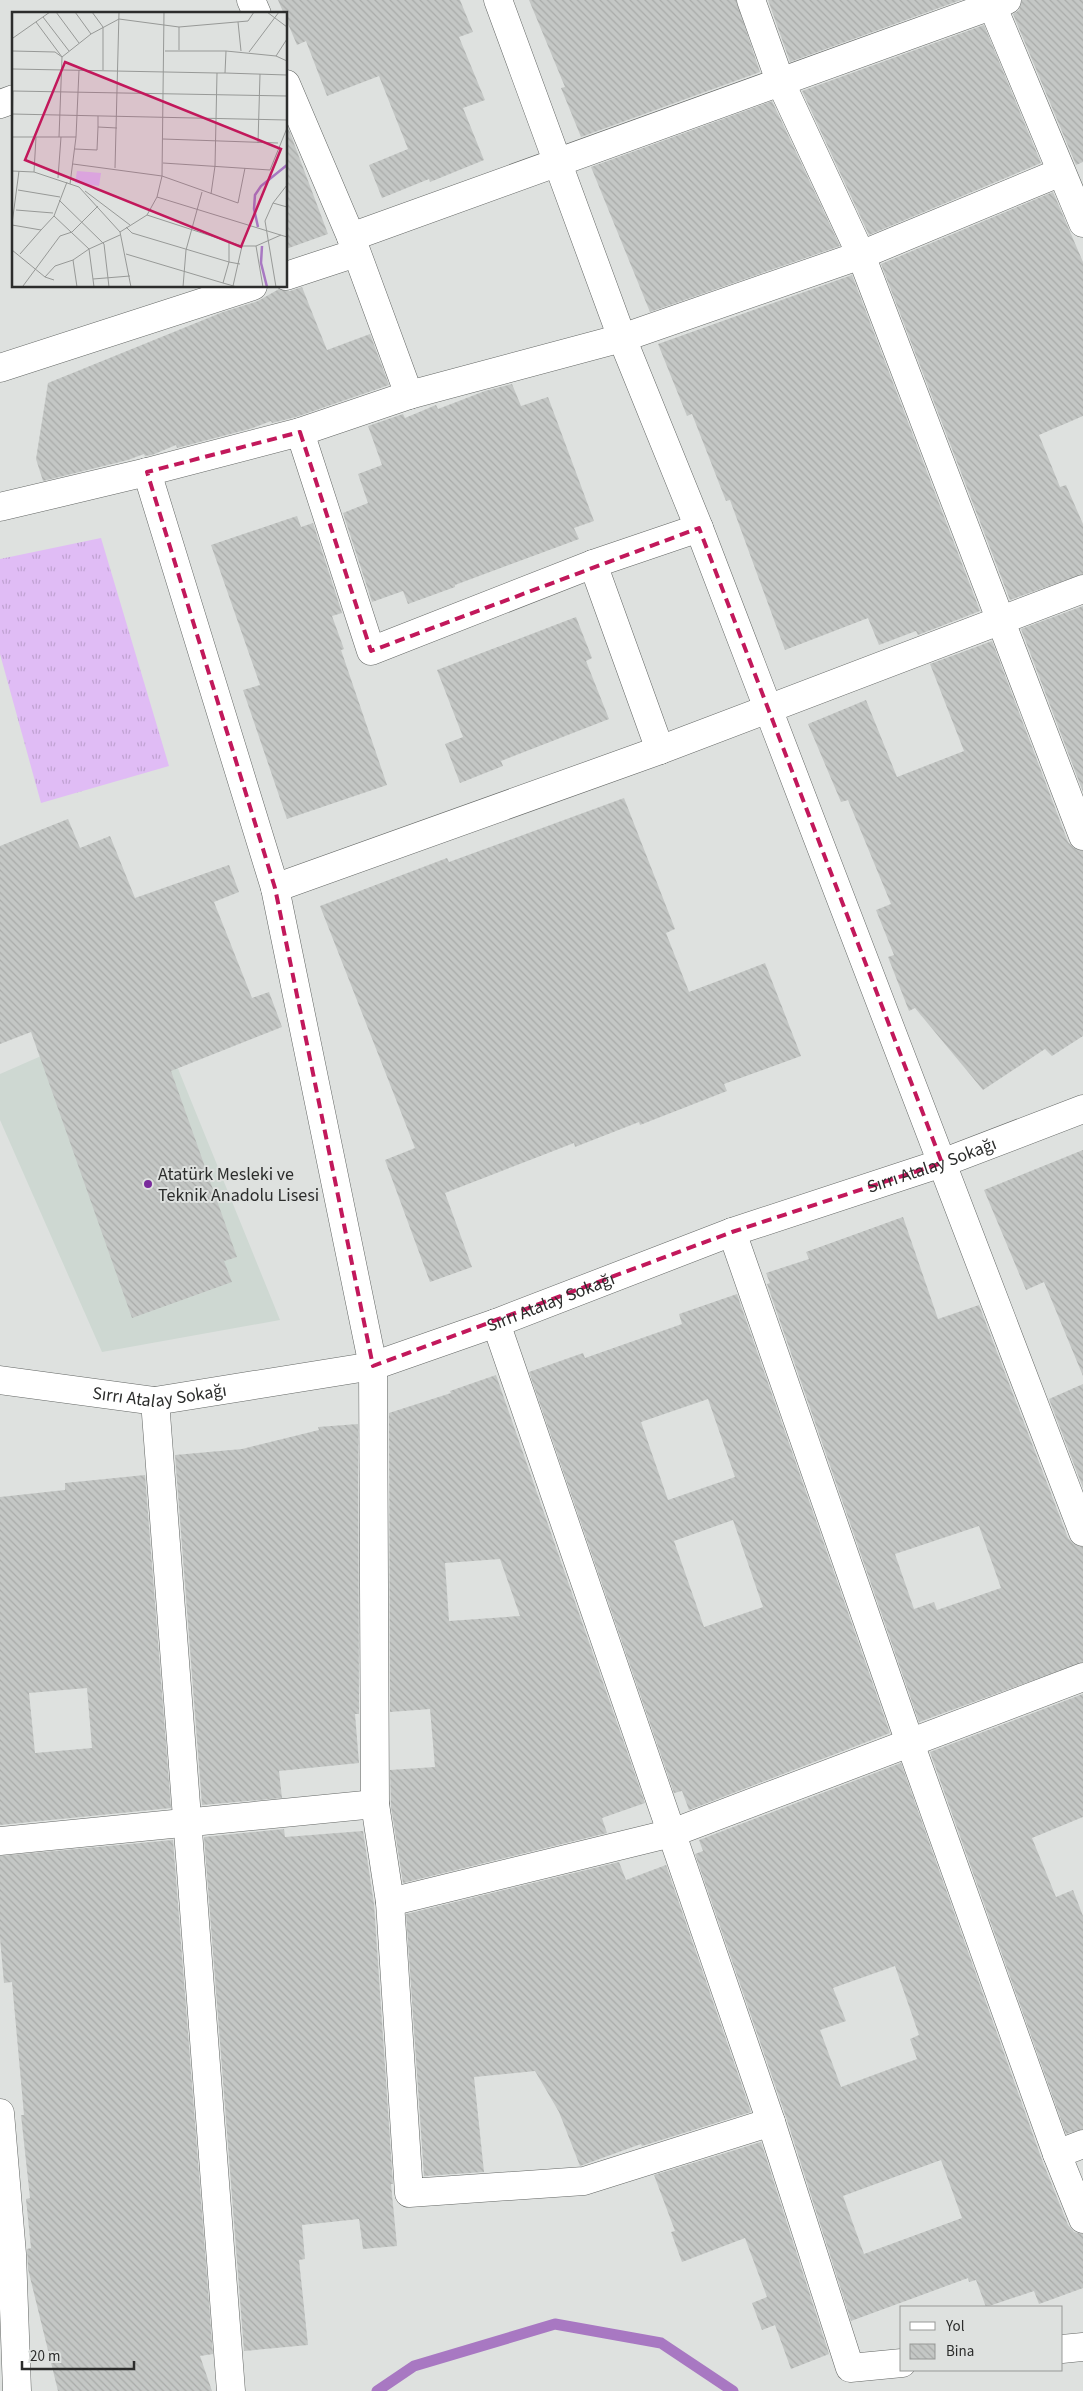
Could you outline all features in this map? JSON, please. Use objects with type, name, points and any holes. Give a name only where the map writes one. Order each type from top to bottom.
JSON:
[{"type":"street","points":[[251,0],[256,12]]},
{"type":"street","points":[[498,0],[622,338],[699,528],[766,708],[1083,1532]]},
{"type":"street","points":[[751,0],[780,81],[861,255],[999,621],[1083,836]]},
{"type":"street","points":[[288,275],[353,245],[558,162],[996,2],[1061,172],[1083,223]]},
{"type":"street","points":[[288,89],[353,245],[409,395]]},
{"type":"street","points":[[0,104],[12,100]]},
{"type":"street","points":[[0,507],[147,472],[300,432],[409,395],[622,338],[861,255],[1061,172]]},
{"type":"street","points":[[0,368],[247,288]]},
{"type":"street","points":[[300,432],[371,651],[594,564],[699,528]]},
{"type":"street","points":[[147,472],[275,888],[373,1366],[375,1804],[390,1902],[409,2193],[584,2181],[771,2122]]},
{"type":"street","points":[[594,564],[660,750]]},
{"type":"street","points":[[275,888],[660,750],[766,708],[1083,589]]},
{"type":"street","name":"Sırrı Atalay Sokağı","points":[[0,1380],[155,1401],[373,1366],[496,1323],[732,1232],[942,1163],[1083,1108]]},
{"type":"street","points":[[732,1232],[910,1743],[1057,2154],[1083,2219]]},
{"type":"street","points":[[496,1323],[771,2122],[850,2368],[900,2363]]},
{"type":"street","points":[[155,1401],[186,1822],[232,2391]]},
{"type":"street","points":[[390,1902],[672,1833],[1083,1677]]},
{"type":"street","points":[[0,1841],[375,1804]]},
{"type":"street","points":[[0,2112],[6,2256],[17,2391]]},
{"type":"street","points":[[1057,2154],[1083,2144]]},
{"type":"street","points":[[1063,2349],[1083,2347]]},
{"type":"highlighted area","points":[[300,432],[371,651],[699,528],[942,1163],[732,1232],[373,1366],[275,888],[147,472]]},
{"type":"shaded area","points":[[153,1007],[280,1320],[102,1352],[0,1120],[0,1074]]},
{"type":"green space","points":[[101,538],[169,766],[41,803],[0,654],[0,559]]},
{"type":"building","points":[[278,0],[460,0],[473,32],[459,37],[485,100],[463,108],[484,160],[430,182],[429,179],[382,198],[369,165],[408,149],[379,76],[327,96],[306,41],[297,45],[288,24],[288,12],[283,12]]},
{"type":"building","points":[[529,0],[736,0],[760,72],[581,137],[561,88],[565,87]]},
{"type":"building","points":[[768,0],[961,0],[790,62]]},
{"type":"building","points":[[1022,0],[1083,0],[1083,162],[1076,165],[1013,14],[1019,10]]},
{"type":"building","points":[[984,25],[1041,163],[869,235],[802,91]]},
{"type":"building","points":[[772,101],[840,246],[650,312],[591,167]]},
{"type":"building","points":[[288,130],[328,234],[288,248]]},
{"type":"building","points":[[1053,192],[1083,262],[1083,416],[1039,435],[1060,487],[1066,485],[1083,524],[1083,574],[1010,600],[881,264]]},
{"type":"building","points":[[852,275],[980,611],[918,635],[916,631],[879,645],[868,618],[785,650],[730,500],[726,501],[692,414],[687,416],[658,344]]},
{"type":"building","points":[[302,287],[327,350],[370,334],[389,385],[296,417],[272,423],[271,421],[253,428],[177,448],[176,445],[152,455],[145,456],[144,454],[128,460],[43,481],[36,459],[48,383],[223,312],[258,301],[279,289],[290,291]]},
{"type":"building","points":[[512,384],[521,406],[548,397],[594,521],[574,528],[579,539],[455,585],[455,587],[408,604],[403,591],[372,602],[343,513],[368,503],[358,474],[382,465],[368,426],[403,414],[405,418],[436,405],[438,409],[485,391]]},
{"type":"building","points":[[297,516],[301,527],[313,523],[342,613],[332,616],[344,649],[341,650],[387,785],[287,819],[243,690],[260,685],[211,545]]},
{"type":"building","points":[[1083,606],[1083,792],[1021,629]]},
{"type":"building","points":[[576,617],[592,658],[586,661],[609,719],[501,761],[503,766],[460,783],[445,744],[463,737],[437,670]]},
{"type":"building","points":[[992,641],[1068,842],[1074,848],[1083,851],[1083,1036],[1052,1056],[1045,1049],[983,1090],[915,1008],[909,1011],[888,957],[894,955],[876,910],[891,904],[848,800],[841,802],[808,724],[866,700],[897,777],[964,751],[930,664]]},
{"type":"building","points":[[624,798],[675,929],[666,933],[689,992],[765,963],[801,1056],[724,1084],[727,1091],[640,1125],[639,1122],[575,1147],[574,1143],[445,1193],[472,1267],[430,1282],[385,1160],[415,1148],[320,906],[447,858],[449,862]]},
{"type":"building","points":[[68,819],[80,848],[110,836],[135,898],[229,865],[239,892],[214,902],[252,998],[269,992],[282,1027],[171,1071],[237,1257],[224,1261],[232,1282],[132,1318],[31,1032],[0,1044],[0,846]]},
{"type":"building","points":[[1083,1150],[1083,1376],[1044,1282],[1026,1290],[984,1190]]},
{"type":"building","points":[[903,1217],[938,1319],[979,1305],[1068,1538],[1074,1544],[1083,1547],[1083,1662],[919,1722],[767,1284],[770,1283],[766,1273],[809,1259],[806,1252]],"holes":[[[979,1526],[1001,1588],[937,1610],[934,1602],[914,1609],[895,1554]]]},
{"type":"building","points":[[737,1294],[890,1733],[689,1810],[682,1791],[674,1793],[529,1372],[583,1353],[585,1358],[682,1324],[679,1314]],"holes":[[[708,1399],[735,1477],[668,1500],[641,1422]],[[733,1520],[763,1607],[704,1627],[674,1541]]]},
{"type":"building","points":[[496,1375],[645,1803],[602,1818],[607,1833],[403,1883],[391,1807],[390,1770],[435,1767],[430,1709],[390,1712],[389,1413],[451,1393],[450,1391]],"holes":[[[500,1559],[520,1616],[449,1621],[445,1563]]]},
{"type":"building","points":[[1083,1384],[1083,1488],[1049,1399]]},
{"type":"building","points":[[358,1424],[359,1714],[355,1714],[359,1763],[279,1771],[282,1798],[202,1805],[175,1455],[242,1449],[319,1430],[318,1427]]},
{"type":"building","points":[[145,1475],[171,1808],[0,1825],[0,1497],[65,1490],[65,1483]],"holes":[[[87,1688],[92,1748],[35,1753],[29,1693]]]},
{"type":"building","points":[[1083,1694],[1083,1817],[1032,1838],[1056,1897],[1073,1890],[1083,1916],[1083,2129],[1066,2134],[930,1752]]},
{"type":"building","points":[[901,1763],[1042,2160],[1068,2225],[1074,2232],[1083,2234],[1083,2288],[1039,2304],[1034,2291],[986,2306],[976,2280],[969,2282],[968,2278],[851,2321],[786,2117],[695,1854],[703,1851],[699,1840]],"holes":[[[895,1966],[919,2035],[910,2039],[917,2059],[841,2087],[820,2030],[846,2021],[833,1988]],[[941,2160],[962,2218],[864,2254],[843,2196]]]},
{"type":"building","points":[[284,1829],[285,1837],[363,1831],[374,1904],[393,2184],[391,2184],[397,2246],[363,2249],[359,2219],[302,2225],[305,2259],[299,2260],[308,2345],[244,2351],[204,1837]]},
{"type":"building","points":[[173,1840],[213,2354],[200,2356],[212,2391],[58,2391],[28,2269],[27,2249],[31,2248],[26,2199],[30,2198],[21,2115],[24,2115],[12,1982],[4,1983],[0,1938],[0,1856]]},
{"type":"building","points":[[619,1862],[626,1880],[666,1865],[751,2112],[642,2146],[641,2144],[580,2166],[559,2112],[535,2071],[474,2077],[484,2172],[424,2176],[406,1914]]},
{"type":"building","points":[[761,2142],[829,2354],[791,2369],[775,2325],[762,2330],[752,2303],[767,2297],[745,2238],[682,2262],[671,2232],[675,2231],[654,2175]]},
{"type":"waterway","points":[[377,2391],[414,2366],[555,2324],[661,2343],[733,2391]]},
{"type":"place","name":"Atatürk Mesleki ve Teknik Anadolu Lisesi","points":[[148,1184]]}]
